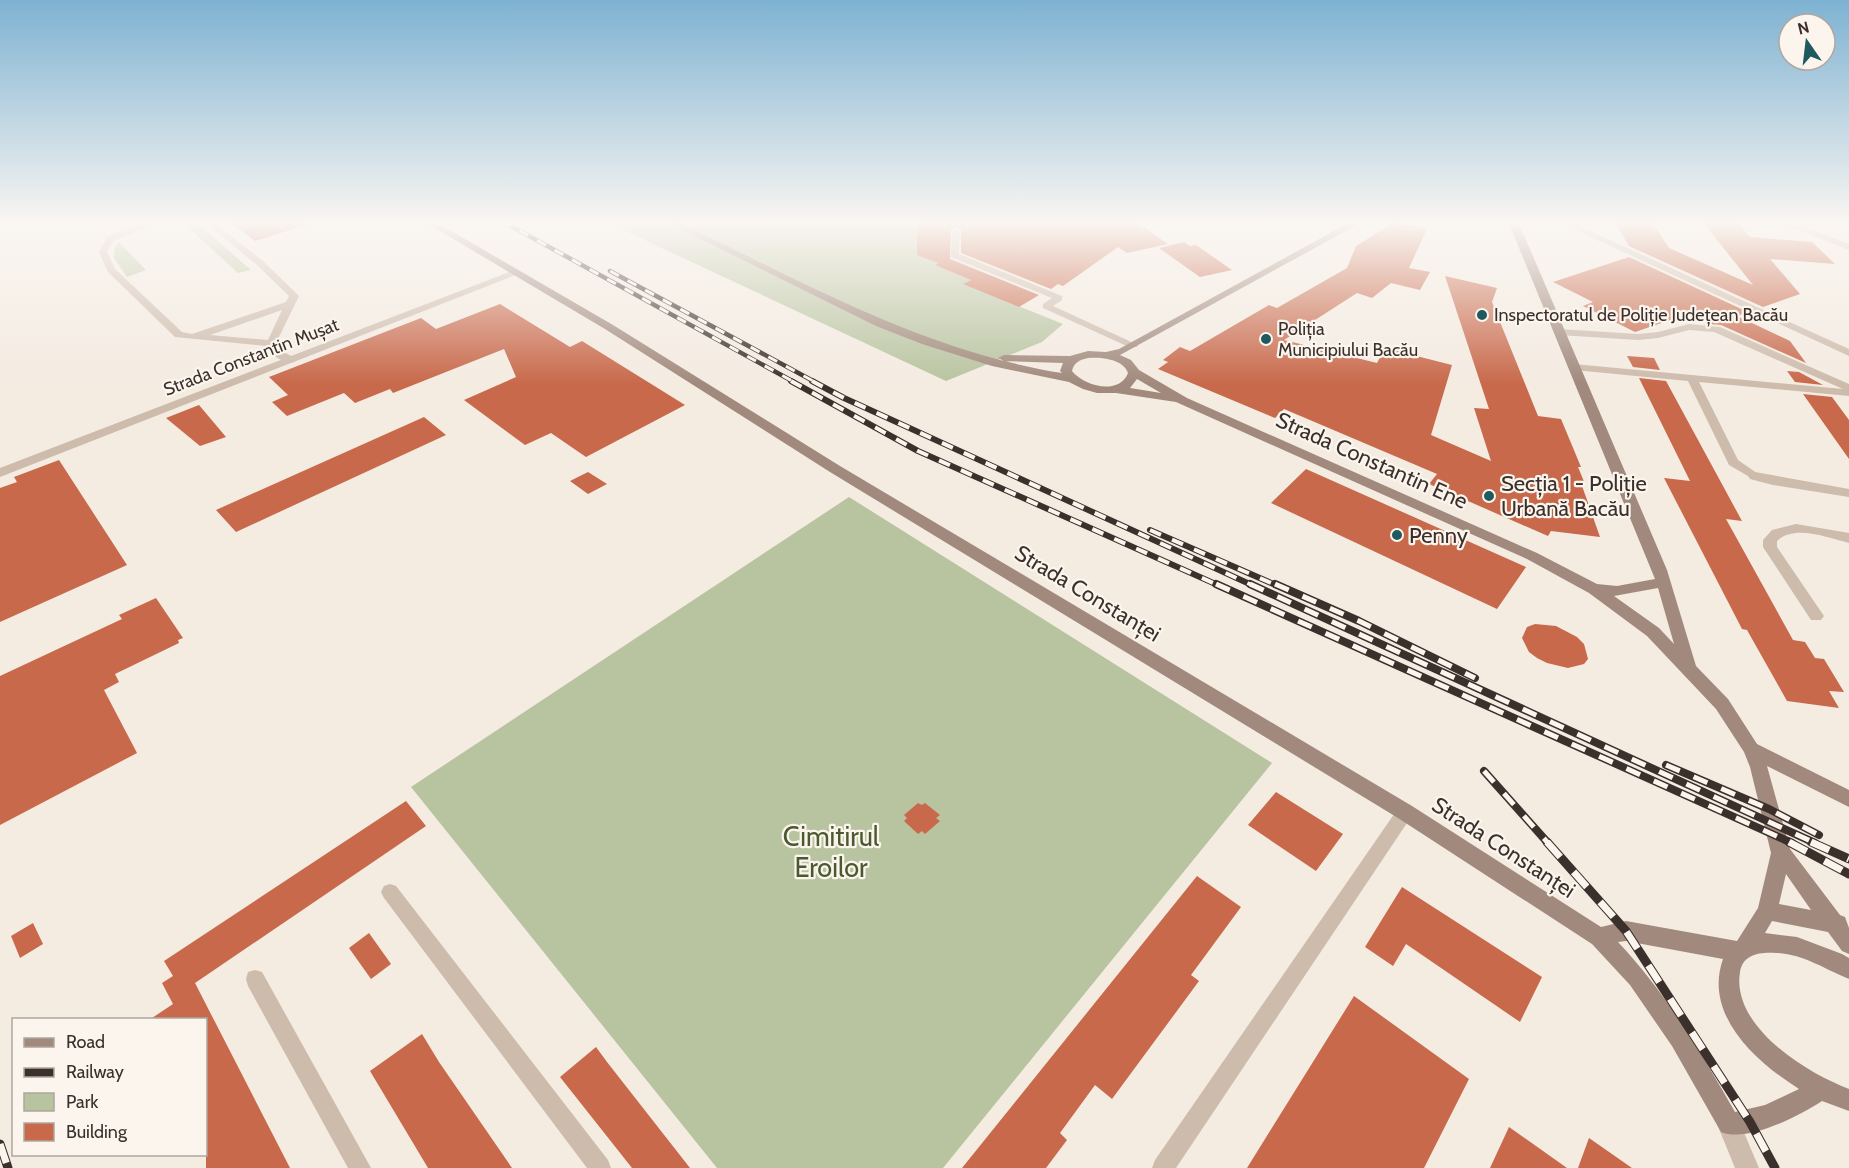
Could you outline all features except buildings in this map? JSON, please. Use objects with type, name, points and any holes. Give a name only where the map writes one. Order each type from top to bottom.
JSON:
[{"type":"street","name":"Strada Constantin Mușat","points":[[0,473],[510,276]]},
{"type":"street","name":"Strada Constanței","points":[[520,276],[609,327],[835,469],[1405,812],[1599,937],[1637,978],[1680,1038],[1729,1124]]},
{"type":"street","points":[[781,276],[880,324],[944,349],[1038,373],[1069,378]]},
{"type":"street","points":[[977,357],[1071,360],[1088,354],[1109,355],[1133,345],[1260,276]]},
{"type":"street","points":[[1536,276],[1664,582],[1688,665]]},
{"type":"street","points":[[1680,276],[1849,353]]},
{"type":"street","name":"Strada Constantin Ene","points":[[1109,355],[1129,365],[1133,372],[1183,401],[1521,551],[1594,589],[1653,632],[1688,665],[1722,704],[1751,749],[1759,767],[1781,853]]},
{"type":"street","points":[[1069,378],[1066,371],[1071,360]]},
{"type":"street","points":[[1114,389],[1125,385],[1132,379],[1133,372]]},
{"type":"street","name":"Strada Constantin Ene","points":[[1069,378],[1084,387],[1099,390],[1114,389],[1183,401]]},
{"type":"street","points":[[1755,476],[1773,482],[1849,493]]},
{"type":"street","points":[[1816,616],[1770,547],[1770,540],[1774,533],[1797,529],[1849,538]]},
{"type":"street","points":[[1594,589],[1617,591],[1664,582]]},
{"type":"street","points":[[1751,749],[1849,799]]},
{"type":"street","points":[[1781,853],[1767,911],[1730,965],[1728,983],[1734,1005],[1746,1028],[1766,1052],[1783,1066],[1820,1089],[1849,1100]]},
{"type":"street","points":[[1781,853],[1842,925],[1849,944]]},
{"type":"street","points":[[1767,911],[1842,925]]},
{"type":"street","points":[[1599,937],[1626,931],[1743,949],[1766,942],[1788,943],[1814,950],[1849,969]]},
{"type":"street","points":[[1747,1168],[1729,1124],[1750,1122],[1791,1108],[1820,1089]]},
{"type":"lane","points":[[117,276],[178,335],[272,343]]},
{"type":"lane","points":[[273,276],[294,296],[272,343],[274,351],[291,360]]},
{"type":"lane","points":[[1004,276],[1059,298],[1047,306],[1133,345]]},
{"type":"lane","points":[[193,337],[291,304]]},
{"type":"lane","points":[[1559,332],[1638,337],[1658,335],[1689,327],[1716,329],[1849,388]]},
{"type":"lane","points":[[1574,367],[1849,393]]},
{"type":"lane","points":[[1692,379],[1733,462],[1755,476]]},
{"type":"lane","points":[[1163,1168],[1405,812]]},
{"type":"lane","points":[[390,892],[600,1168]]},
{"type":"lane","points":[[255,979],[360,1168]]},
{"type":"green space","points":[[721,276],[961,276],[971,280],[964,284],[1063,324],[1042,342],[946,381]]},
{"type":"green space","name":"Cimitirul Eroilor","points":[[849,497],[1272,763],[943,1168],[717,1168],[411,787]]},
{"type":"railway","points":[[601,276],[794,382]]},
{"type":"railway","points":[[618,276],[815,382]]},
{"type":"railway","points":[[791,381],[918,451],[1220,586]]},
{"type":"railway","points":[[812,381],[844,398],[1254,586]]},
{"type":"railway","points":[[1150,530],[1278,586]]},
{"type":"railway","points":[[1216,584],[1792,843]]},
{"type":"railway","points":[[1250,584],[1815,843]]},
{"type":"railway","points":[[1275,584],[1359,621],[1475,678]]},
{"type":"railway","points":[[1666,765],[1769,809],[1819,835]]},
{"type":"railway","points":[[1484,771],[1548,843]]},
{"type":"railway","points":[[1547,842],[1626,931],[1750,1122],[1775,1168]]},
{"type":"railway","points":[[1789,842],[1849,874]]},
{"type":"railway","points":[[1811,842],[1849,859]]},
{"type":"railway","points":[[0,1144],[8,1168]]},
{"type":"place","name":"Inspectoratul de Poliție Județean Bacău","points":[[1482,315]]},
{"type":"place","name":"Poliția Municipiului Bacău","points":[[1266,339]]},
{"type":"place","name":"Secția 1 - Poliție Urbană Bacău","points":[[1489,496]]},
{"type":"place","name":"Penny","points":[[1397,535]]}]
